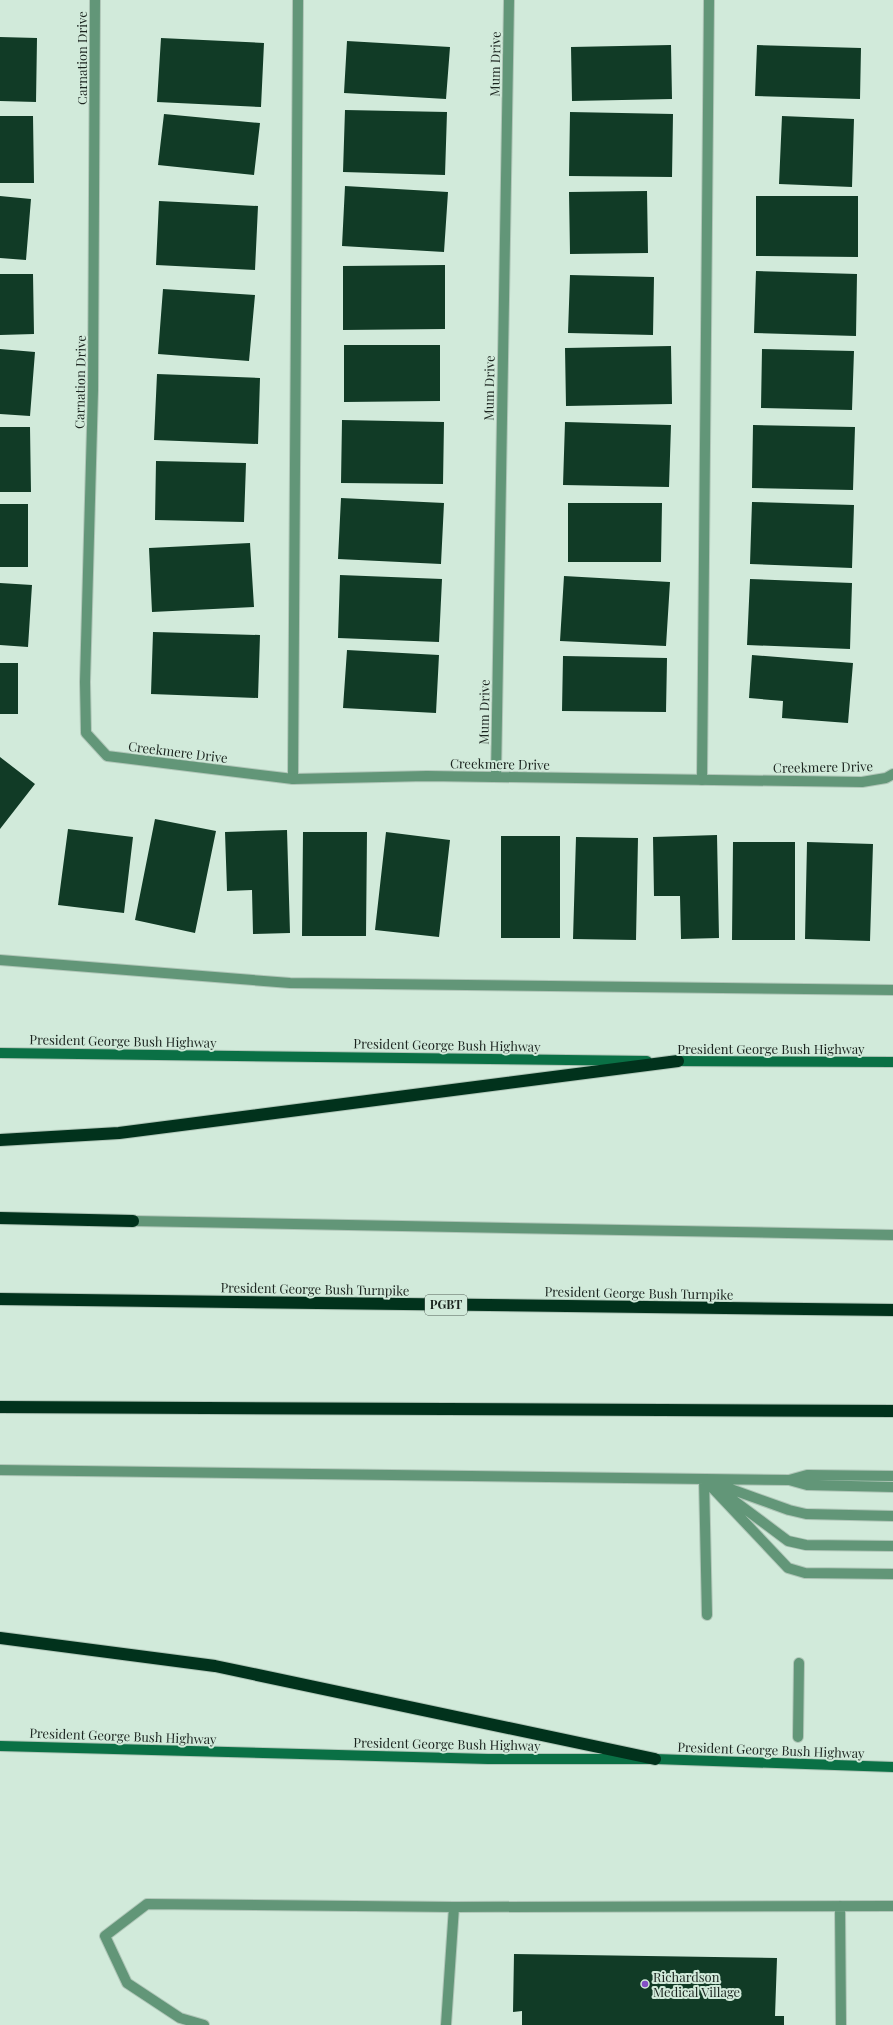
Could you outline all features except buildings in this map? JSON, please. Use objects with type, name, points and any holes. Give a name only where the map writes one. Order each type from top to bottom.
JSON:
[{"type":"highway","points":[[0,1140],[119,1134],[678,1061]]},
{"type":"highway","points":[[0,1218],[133,1221]]},
{"type":"highway","name":"President George Bush Turnpike","points":[[0,1299],[893,1310]]},
{"type":"highway","points":[[0,1407],[893,1411]]},
{"type":"highway","points":[[0,1638],[216,1666],[655,1759]]},
{"type":"main road","name":"President George Bush Highway","points":[[0,1053],[893,1062]]},
{"type":"main road","name":"President George Bush Highway","points":[[0,1746],[488,1759],[655,1759],[893,1767]]},
{"type":"street","name":"Carnation Drive","points":[[95,0],[93,390],[85,682],[86,733],[107,756]]},
{"type":"street","points":[[293,780],[298,0]]},
{"type":"street","name":"Mum Drive","points":[[496,777],[509,0]]},
{"type":"street","points":[[702,780],[709,0]]},
{"type":"street","name":"Creekmere Drive","points":[[107,756],[293,780],[427,776],[862,782],[886,778],[893,774]]},
{"type":"street","points":[[0,960],[290,983],[893,990]]},
{"type":"street","points":[[133,1221],[893,1234]]},
{"type":"street","points":[[0,1470],[789,1480],[807,1485],[893,1487]]},
{"type":"street","points":[[789,1480],[807,1475],[893,1476]]},
{"type":"street","points":[[704,1479],[789,1510],[806,1514],[893,1516]]},
{"type":"street","points":[[704,1479],[788,1541],[806,1545],[893,1546]]},
{"type":"street","points":[[704,1479],[788,1568],[805,1573],[893,1574]]},
{"type":"street","points":[[704,1479],[707,1615]]},
{"type":"street","points":[[798,1736],[799,1663]]},
{"type":"street","points":[[204,2025],[180,2018],[128,1983],[104,1936],[147,1904],[454,1907],[893,1906]]},
{"type":"street","points":[[840,1906],[840,2025]]},
{"type":"street","points":[[446,2025],[454,1907]]},
{"type":"place","name":"Richardson Medical Village","points":[[645,1984]]}]
